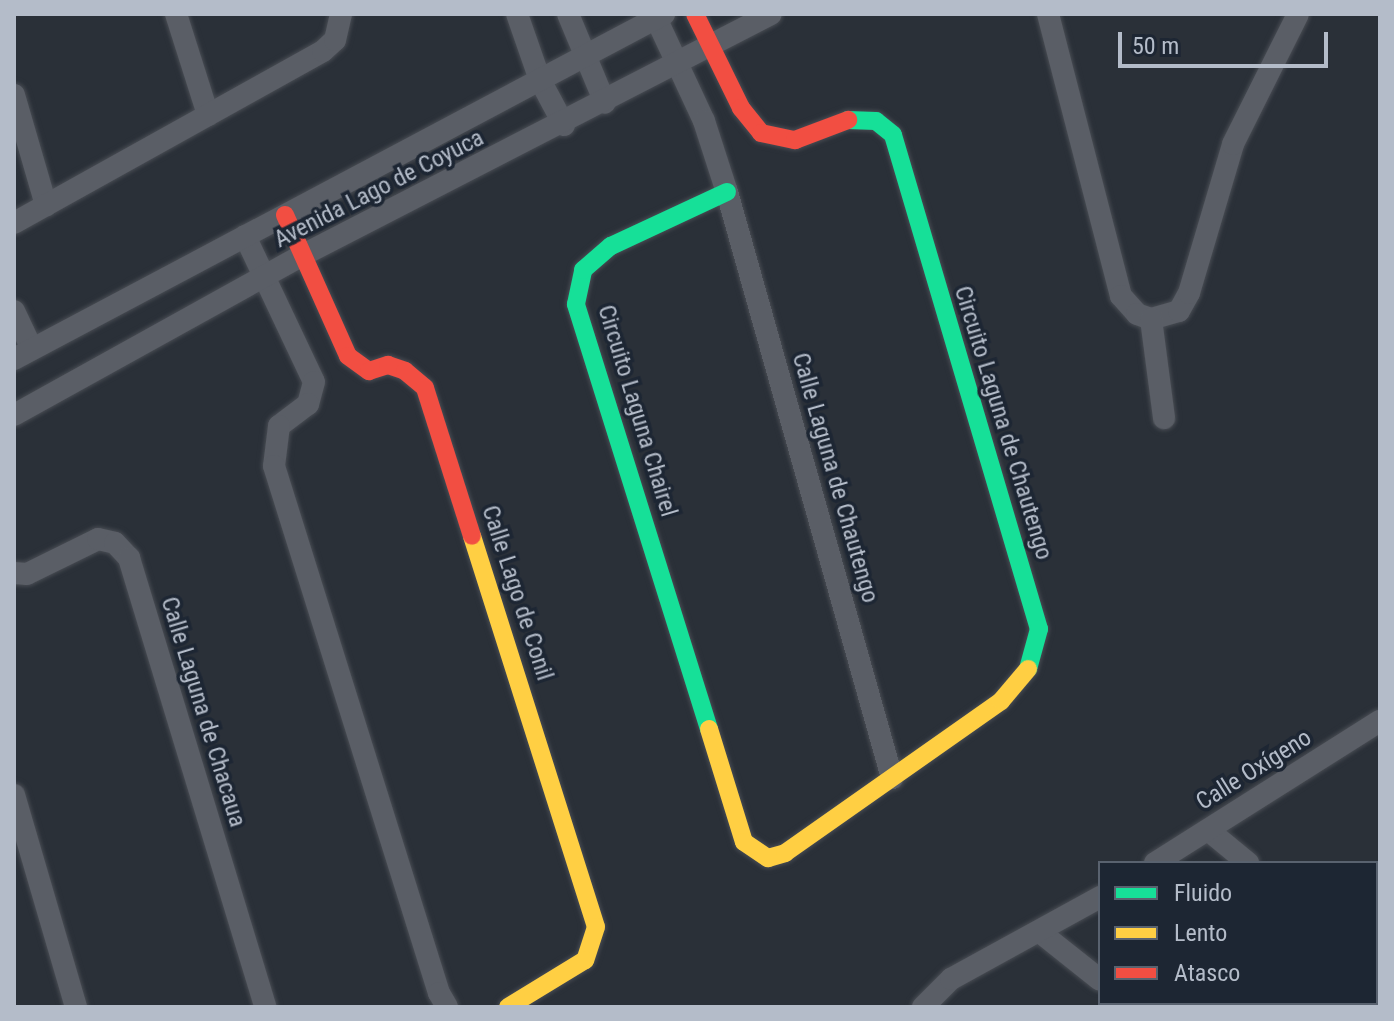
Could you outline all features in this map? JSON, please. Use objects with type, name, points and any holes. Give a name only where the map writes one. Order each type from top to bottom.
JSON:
[{"type":"street","points":[[176,14],[208,115]]},
{"type":"street","points":[[14,223],[323,51],[335,40],[341,14]]},
{"type":"street","points":[[517,14],[540,80],[564,125]]},
{"type":"street","points":[[568,14],[605,103]]},
{"type":"street","name":"Circuito Laguna de Chautengo","points":[[695,14],[741,108],[755,127],[772,139],[795,140],[856,117],[876,121],[893,135],[1039,629],[1030,667],[1019,685],[785,853],[756,855]]},
{"type":"street","name":"Avenida Lago de Coyuca","points":[[14,415],[303,255],[564,125],[771,14]]},
{"type":"street","points":[[1048,14],[1121,296],[1137,314],[1151,319],[1179,311],[1189,293],[1233,144],[1298,14]]},
{"type":"street","points":[[660,16],[676,65],[704,121],[727,192]]},
{"type":"street","name":"Avenida Lago de Coyuca","points":[[23,354],[660,16]]},
{"type":"street","points":[[14,95],[46,205]]},
{"type":"street","name":"Calle Laguna de Chautengo","points":[[727,192],[892,778]]},
{"type":"street","name":"Circuito Laguna Chairel","points":[[727,192],[611,246],[583,270],[576,304],[744,842],[756,855]]},
{"type":"street","name":"Calle Lago de Conil","points":[[285,215],[348,356],[369,371],[388,365],[405,371],[425,388],[596,927],[585,960],[508,1007]]},
{"type":"street","points":[[245,236],[314,382],[308,404],[279,426],[274,466],[439,993],[447,1007]]},
{"type":"street","points":[[14,311],[23,354]]},
{"type":"street","points":[[1151,319],[1164,418]]},
{"type":"street","name":"Calle Laguna de Chacaua","points":[[14,573],[27,574],[98,539],[115,543],[129,558],[265,1007]]},
{"type":"street","name":"Calle Oxígeno","points":[[1158,861],[1380,721]]},
{"type":"street","points":[[14,795],[76,1007]]},
{"type":"street","points":[[1208,830],[1246,861]]},
{"type":"street","points":[[923,1007],[951,979],[1041,933],[1098,898]]},
{"type":"street","points":[[1041,933],[1098,978]]},
{"type":"traffic: fast","points":[[848,120],[876,121],[893,135],[1039,629],[1028,669]]},
{"type":"traffic: fast","points":[[709,729],[576,304],[583,270],[611,246],[727,192]]},
{"type":"traffic: slow","points":[[472,536],[596,927],[585,960],[508,1007]]},
{"type":"traffic: slow","points":[[709,729],[744,842],[768,858],[785,853],[1001,701],[1028,669]]},
{"type":"traffic: jam","points":[[695,14],[741,108],[761,133],[795,140],[848,120]]},
{"type":"traffic: jam","points":[[285,215],[348,356],[369,371],[388,365],[405,371],[425,388],[472,536]]}]
